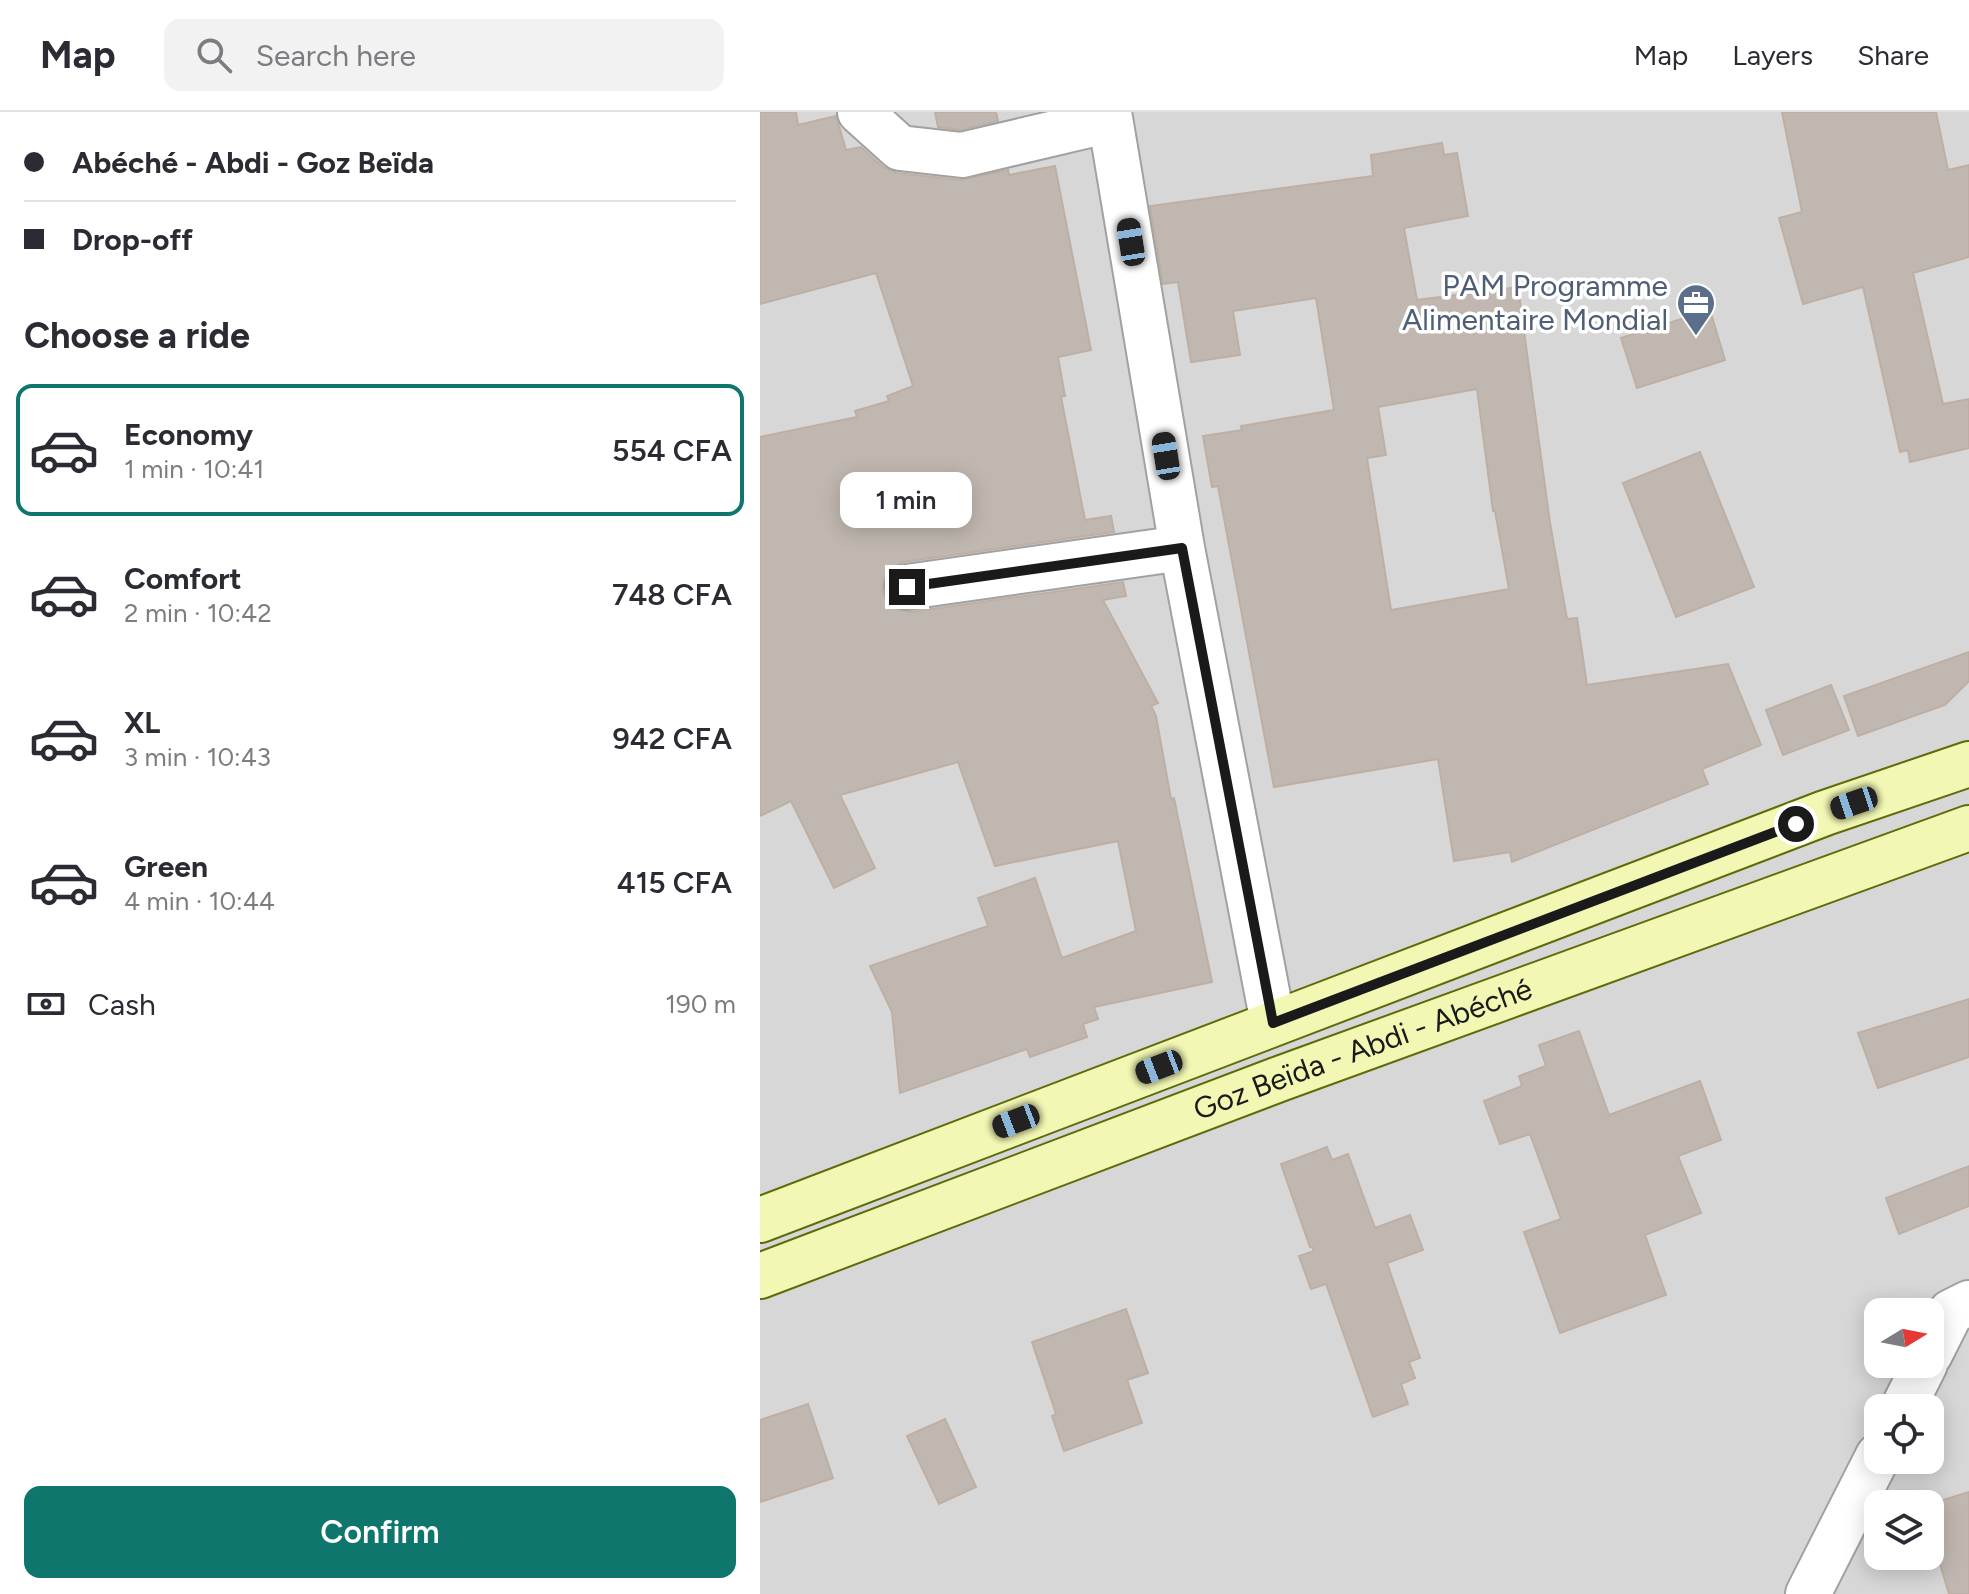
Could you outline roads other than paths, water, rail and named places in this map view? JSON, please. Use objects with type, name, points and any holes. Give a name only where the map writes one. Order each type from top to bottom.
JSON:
[{"type":"main road","points":[[760,1220],[1825,813],[1969,764]]},
{"type":"main road","name":"Goz Beïda - Abdi - Abéché","points":[[760,1276],[1282,1078],[1969,828]]},
{"type":"street","points":[[860,112],[900,148],[962,155],[1110,116],[1182,548],[1273,1023]]},
{"type":"street","points":[[907,587],[1182,548]]},
{"type":"street","points":[[1944,1326],[1951,1312],[1969,1303]]},
{"type":"street","points":[[1808,1594],[1869,1474]]},
{"type":"place","name":"PAM Programme Alimentaire Mondial","points":[[1696,337]]}]
